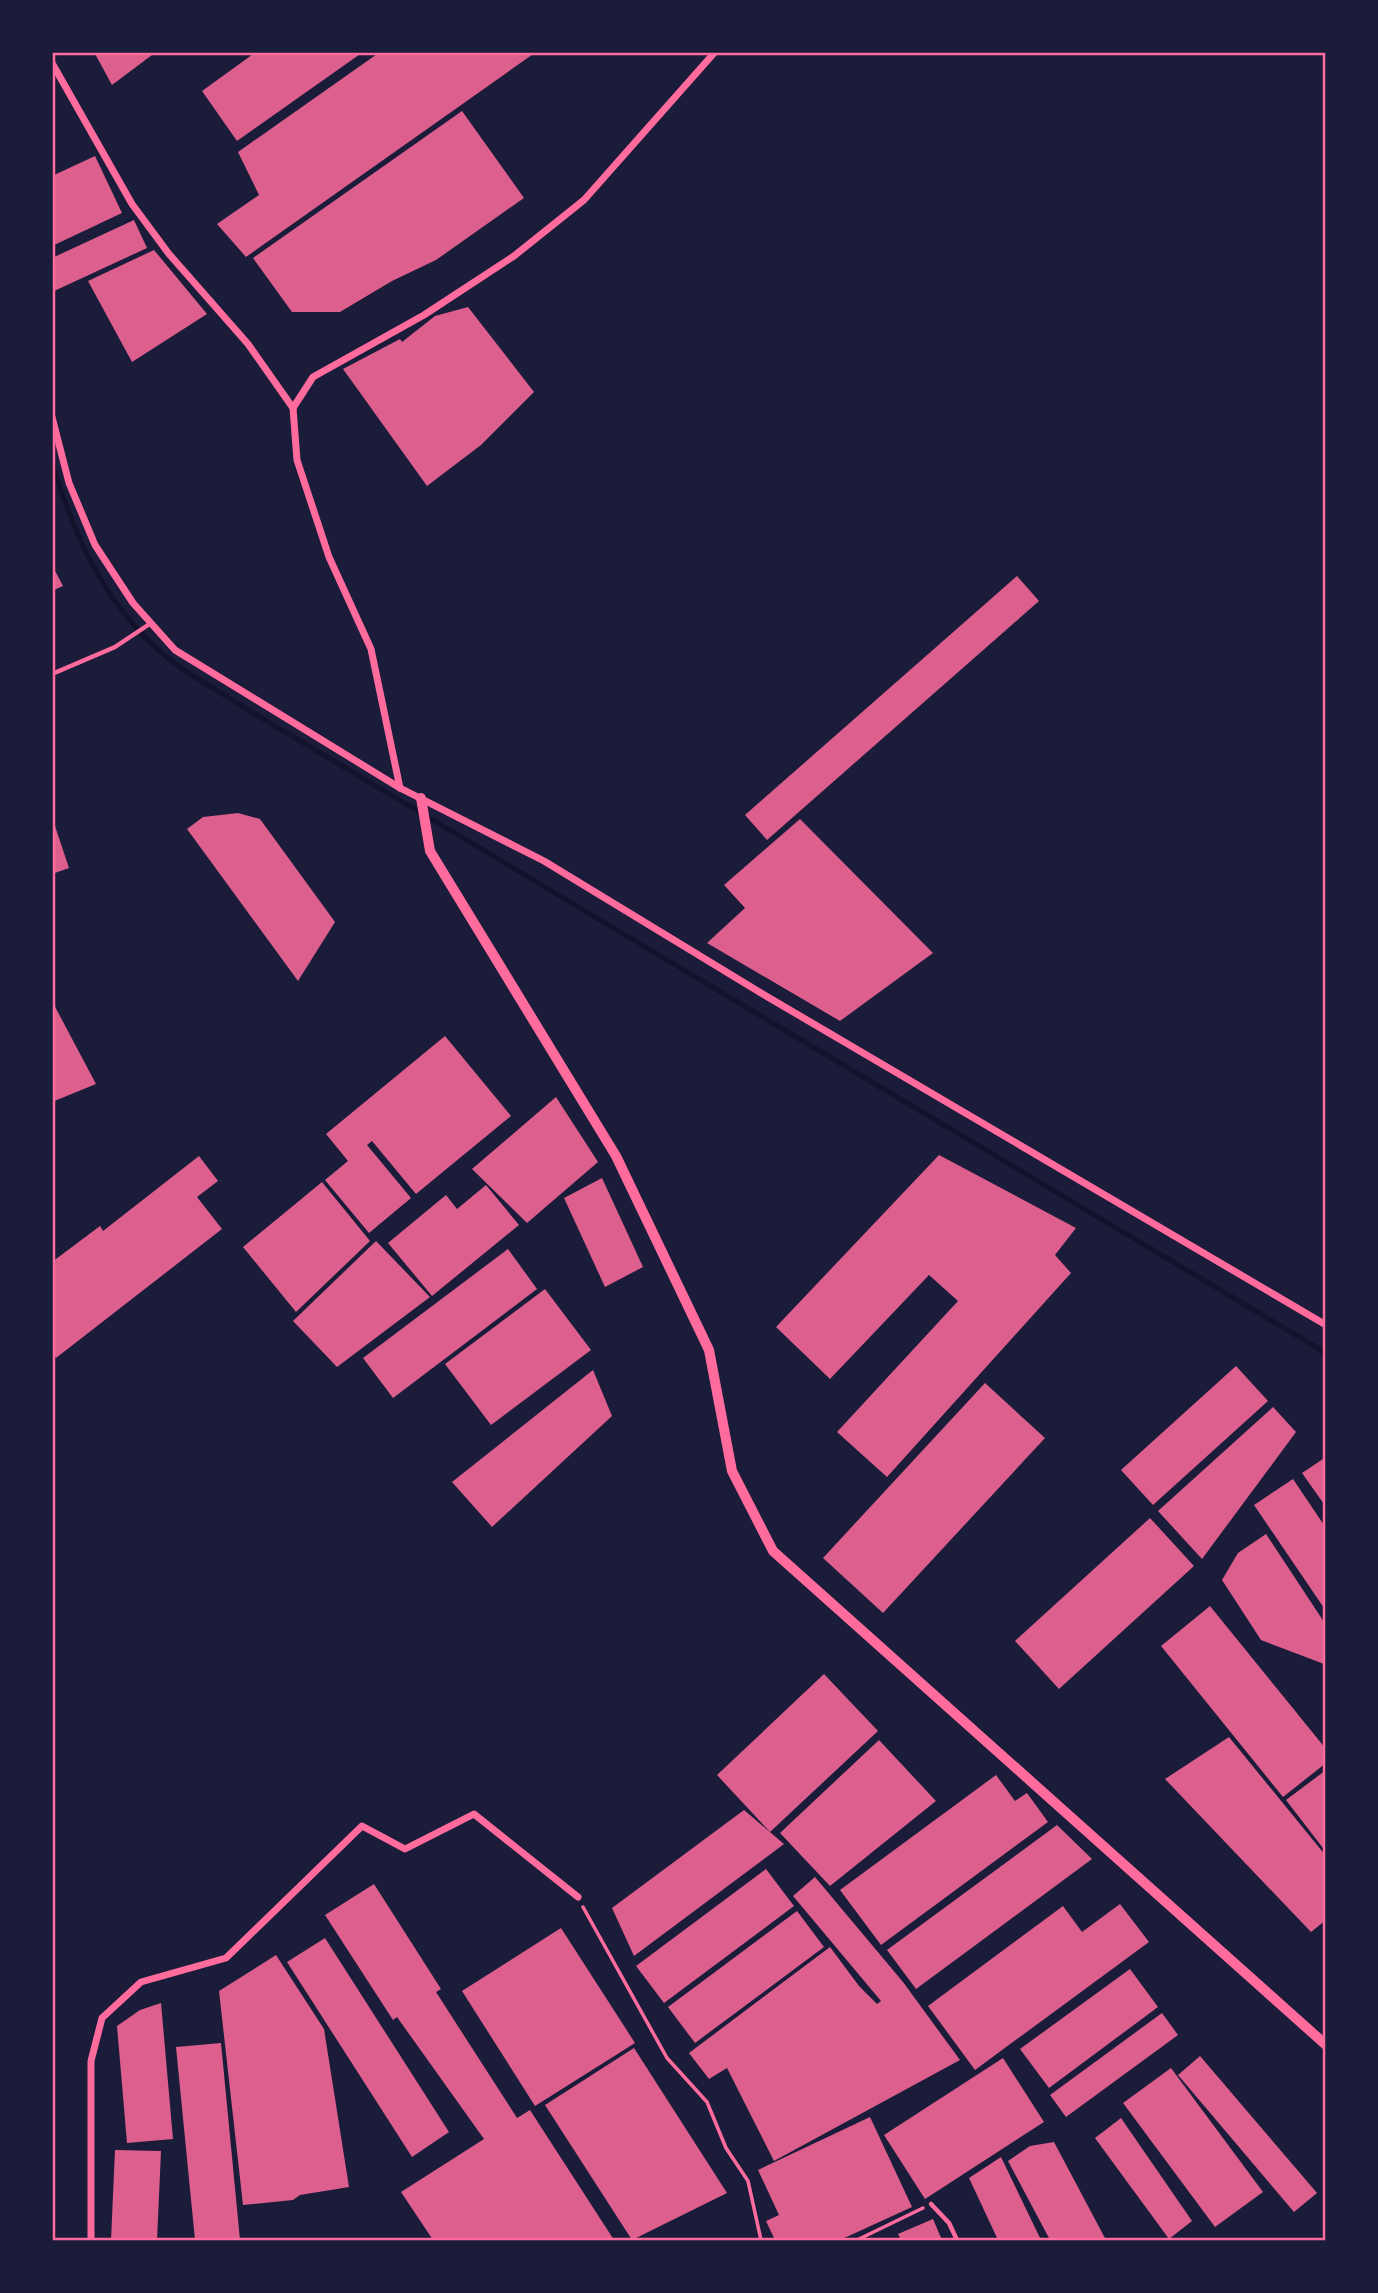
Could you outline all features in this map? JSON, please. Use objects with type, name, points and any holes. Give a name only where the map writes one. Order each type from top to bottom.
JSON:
[{"type":"street","points":[[293,408],[313,377],[447,300],[514,256],[584,200],[715,52]]},
{"type":"street","points":[[52,63],[132,204],[169,254],[248,344],[293,408],[297,460],[329,557],[371,649],[400,788]]},
{"type":"street","points":[[52,417],[69,483],[95,545],[133,603],[175,650],[400,788],[544,860],[773,1000],[1325,1325]]},
{"type":"street","points":[[421,798],[430,851],[616,1156],[709,1350],[732,1471],[773,1551],[1325,2045]]},
{"type":"street","points":[[91,2241],[91,2061],[102,2018],[141,1982],[226,1958],[362,1826],[405,1849],[474,1814],[578,1897]]},
{"type":"lane","points":[[52,674],[115,647],[149,624]]},
{"type":"lane","points":[[931,2204],[950,2222],[957,2241]]},
{"type":"path","points":[[578,1897],[667,2058],[707,2102],[726,2148],[748,2180],[761,2241]]},
{"type":"path","points":[[857,2241],[931,2204]]},
{"type":"building","points":[[94,52],[156,52],[112,85]]},
{"type":"building","points":[[256,52],[363,52],[237,141],[202,91]]},
{"type":"building","points":[[380,52],[536,52],[246,257],[217,224],[259,195],[238,152]]},
{"type":"building","points":[[462,111],[524,198],[436,260],[392,281],[340,312],[292,312],[253,258]]},
{"type":"building","points":[[95,156],[122,213],[52,246],[52,176]]},
{"type":"building","points":[[134,220],[147,248],[52,292],[52,258]]},
{"type":"building","points":[[154,250],[207,314],[132,362],[88,281]]},
{"type":"building","points":[[468,307],[534,392],[481,445],[427,486],[343,369],[400,339],[402,342],[435,316]]},
{"type":"building","points":[[52,565],[63,586],[52,591]]},
{"type":"building","points":[[1017,576],[1039,601],[767,840],[745,815]]},
{"type":"building","points":[[238,813],[260,819],[335,922],[298,981],[187,829],[203,817]]},
{"type":"building","points":[[52,817],[69,868],[52,874]]},
{"type":"building","points":[[800,819],[933,953],[840,1021],[707,943],[745,908],[724,885]]},
{"type":"building","points":[[52,1001],[96,1084],[52,1102]]},
{"type":"building","points":[[445,1036],[511,1116],[416,1194],[372,1141],[367,1145],[411,1198],[369,1233],[325,1180],[348,1161],[326,1134]]},
{"type":"building","points":[[556,1097],[598,1162],[527,1223],[472,1169]]},
{"type":"building","points":[[939,1155],[1076,1228],[1055,1255],[1071,1273],[887,1477],[837,1432],[958,1301],[929,1275],[830,1379],[776,1327]]},
{"type":"building","points":[[199,1156],[218,1181],[197,1197],[222,1229],[56,1358],[52,1353],[52,1262],[100,1226],[103,1231]]},
{"type":"building","points":[[602,1178],[643,1267],[605,1287],[564,1198]]},
{"type":"building","points":[[322,1182],[370,1241],[296,1312],[243,1247]]},
{"type":"building","points":[[486,1185],[519,1225],[432,1296],[388,1243],[446,1195],[457,1209]]},
{"type":"building","points":[[376,1241],[430,1297],[337,1367],[293,1321]]},
{"type":"building","points":[[508,1249],[537,1289],[393,1398],[363,1358]]},
{"type":"building","points":[[545,1289],[591,1350],[491,1425],[445,1364]]},
{"type":"building","points":[[1236,1366],[1268,1401],[1153,1505],[1121,1470]]},
{"type":"building","points":[[593,1370],[612,1416],[492,1527],[452,1482]]},
{"type":"building","points":[[985,1383],[1045,1438],[883,1613],[823,1558]]},
{"type":"building","points":[[1273,1407],[1296,1432],[1202,1559],[1158,1511]]},
{"type":"building","points":[[1326,1457],[1326,1507],[1302,1473]]},
{"type":"building","points":[[1293,1479],[1326,1528],[1326,1611],[1254,1505]]},
{"type":"building","points":[[1150,1518],[1194,1566],[1059,1689],[1015,1641]]},
{"type":"building","points":[[1266,1534],[1326,1625],[1324,1664],[1261,1640],[1222,1580],[1238,1553]]},
{"type":"building","points":[[1210,1606],[1326,1749],[1326,1763],[1283,1797],[1161,1646]]},
{"type":"building","points":[[824,1674],[878,1731],[770,1832],[717,1775]]},
{"type":"building","points":[[1229,1737],[1326,1856],[1326,1920],[1311,1932],[1165,1779]]},
{"type":"building","points":[[879,1740],[936,1801],[830,1886],[780,1833]]},
{"type":"building","points":[[1326,1770],[1326,1852],[1286,1800]]},
{"type":"building","points":[[996,1775],[1015,1801],[1027,1793],[1048,1822],[881,1945],[840,1890]]},
{"type":"building","points":[[744,1810],[784,1844],[634,1956],[612,1908]]},
{"type":"building","points":[[1057,1825],[1092,1859],[916,1989],[887,1950]]},
{"type":"building","points":[[766,1869],[794,1906],[664,2003],[636,1966]]},
{"type":"building","points":[[815,1877],[903,1982],[960,2060],[774,2161],[727,2068],[709,2079],[689,2053],[830,1947],[859,1986],[877,2004],[881,2001],[793,1896]]},
{"type":"building","points":[[374,1884],[441,1989],[436,1992],[517,2118],[530,2110],[614,2240],[433,2240],[401,2192],[484,2139],[397,2017],[393,2020],[325,1915]]},
{"type":"building","points":[[1120,1904],[1149,1942],[975,2070],[928,2006],[1063,1906],[1082,1932]]},
{"type":"building","points":[[797,1911],[824,1947],[695,2043],[668,2007]]},
{"type":"building","points":[[561,1928],[635,2043],[535,2106],[462,1991]]},
{"type":"building","points":[[325,1938],[449,2132],[412,2157],[287,1962]]},
{"type":"building","points":[[276,1955],[324,2029],[349,2187],[300,2195],[293,2200],[243,2205],[219,1991]]},
{"type":"building","points":[[1130,1969],[1158,2007],[1049,2088],[1020,2049]]},
{"type":"building","points":[[161,2003],[173,2139],[127,2143],[117,2026],[140,2010]]},
{"type":"building","points":[[1162,2013],[1178,2035],[1066,2117],[1050,2095]]},
{"type":"building","points":[[221,2043],[240,2240],[195,2240],[176,2047]]},
{"type":"building","points":[[634,2048],[727,2193],[632,2240],[545,2105]]},
{"type":"building","points":[[1200,2056],[1317,2193],[1294,2212],[1178,2075]]},
{"type":"building","points":[[1003,2058],[1044,2122],[925,2199],[884,2135]]},
{"type":"building","points":[[1171,2068],[1263,2192],[1215,2227],[1123,2103]]},
{"type":"building","points":[[870,2117],[912,2207],[840,2240],[775,2240],[766,2221],[779,2215],[758,2170]]},
{"type":"building","points":[[1121,2118],[1192,2221],[1169,2239],[1095,2138]]},
{"type":"building","points":[[1054,2142],[1106,2240],[1050,2240],[1008,2161],[1030,2146]]},
{"type":"building","points":[[115,2150],[161,2151],[157,2240],[111,2240]]},
{"type":"building","points":[[1001,2157],[1041,2240],[998,2240],[969,2178]]},
{"type":"building","points":[[933,2219],[942,2240],[901,2240],[898,2234]]},
{"type":"waterway","points":[[52,463],[82,543],[108,591],[143,635],[183,669],[1326,1353]]}]
